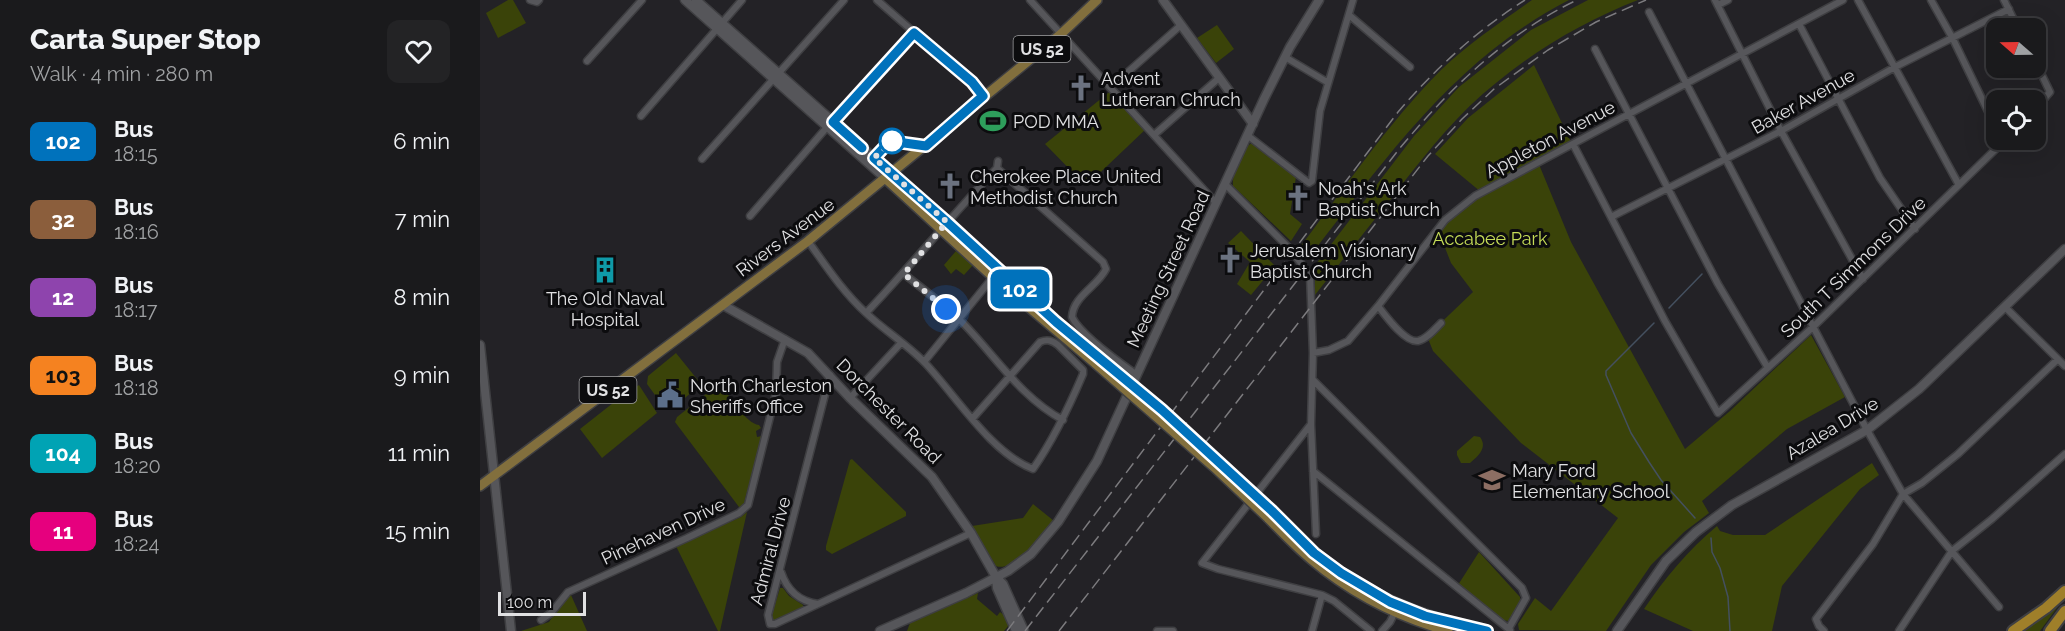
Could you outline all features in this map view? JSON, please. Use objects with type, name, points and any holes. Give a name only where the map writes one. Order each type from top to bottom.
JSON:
[{"type":"highway","points":[[2013,631],[2046,608],[2065,591]]},
{"type":"highway","points":[[2050,631],[2065,611]]},
{"type":"main road","name":"Rivers Avenue","points":[[480,486],[808,241],[1061,34],[1097,0]]},
{"type":"main road","points":[[889,177],[1098,361]]},
{"type":"main road","points":[[944,225],[993,278],[1162,410],[1314,553],[1341,573],[1390,602],[1425,616],[1487,631]]},
{"type":"main road","points":[[1270,514],[1312,560],[1340,580],[1395,612],[1448,631]]},
{"type":"street","points":[[530,0],[532,2],[539,0]]},
{"type":"street","points":[[587,61],[642,0]]},
{"type":"street","points":[[685,0],[720,26]]},
{"type":"street","points":[[696,0],[720,26],[889,177]]},
{"type":"street","points":[[641,116],[742,0]]},
{"type":"street","points":[[702,159],[844,0]]},
{"type":"street","points":[[877,0],[972,82],[983,96]]},
{"type":"street","points":[[1030,0],[1216,203]]},
{"type":"street","points":[[1163,0],[1253,124]]},
{"type":"street","name":"Meeting Street Road","points":[[880,631],[996,577],[1031,554],[1058,522],[1096,461],[1285,57],[1319,0]]},
{"type":"street","points":[[1248,135],[1308,183],[1312,181],[1320,111],[1353,0]]},
{"type":"street","points":[[1728,0],[1717,2],[1782,131],[1863,279]]},
{"type":"street","name":"Appleton Avenue","points":[[1313,353],[1329,350],[1348,341],[1445,220],[1475,196],[1843,0]]},
{"type":"street","points":[[1858,0],[1959,185]]},
{"type":"street","points":[[1931,0],[1986,107]]},
{"type":"street","points":[[2004,0],[2013,18]]},
{"type":"street","name":"Baker Avenue","points":[[1611,217],[1782,131],[1895,67],[2009,9]]},
{"type":"street","points":[[1650,12],[1867,430],[1903,494],[1999,607]]},
{"type":"street","points":[[1349,15],[1410,67]]},
{"type":"street","points":[[1799,24],[1880,178],[1915,229]]},
{"type":"street","points":[[1111,87],[1181,25]]},
{"type":"street","points":[[750,216],[830,124],[914,33]]},
{"type":"street","points":[[1595,49],[1718,284],[1768,368]]},
{"type":"street","points":[[1285,57],[1327,82]]},
{"type":"street","points":[[1154,135],[1219,78]]},
{"type":"street","points":[[2043,78],[2050,92],[2046,97]]},
{"type":"street","points":[[1573,144],[1611,217]]},
{"type":"street","name":"South T Simmons Drive","points":[[1611,217],[1665,321],[1718,413],[1813,327],[1993,150]]},
{"type":"street","points":[[866,313],[904,274],[998,164],[1103,262],[1106,269],[1074,306],[1072,317],[1106,351],[1137,375]]},
{"type":"street","points":[[1225,184],[1290,249],[1310,275],[1313,353],[1311,424],[1316,534]]},
{"type":"street","points":[[808,241],[841,287],[866,313],[924,362],[993,441],[1020,464],[1033,469],[1063,420],[1083,374],[1082,367],[1053,341],[1044,340],[973,418]]},
{"type":"street","name":"Azalea Drive","points":[[1617,631],[1666,561],[1696,532],[1732,505],[1867,430],[1919,389],[2065,249]]},
{"type":"street","points":[[904,274],[960,320],[1034,400],[1049,413],[1063,420]]},
{"type":"street","points":[[924,362],[993,278]]},
{"type":"street","name":"Dorchester Road","points":[[723,305],[807,352],[850,398],[932,477],[971,533],[996,577],[1003,584],[1024,631]]},
{"type":"street","points":[[1378,306],[1405,337],[1413,340],[1417,341],[1427,336],[1442,323]]},
{"type":"street","points":[[2005,307],[2065,366]]},
{"type":"street","name":"Pinehaven Drive","points":[[541,620],[551,613],[568,592],[739,513],[748,505],[776,393],[777,362],[785,339]]},
{"type":"street","points":[[850,398],[901,343]]},
{"type":"street","points":[[480,345],[484,419],[494,476],[511,631]]},
{"type":"street","points":[[1824,631],[1818,626],[1816,619],[1873,544],[1903,494],[1922,483],[1958,454],[2058,359]]},
{"type":"street","name":"Admiral Drive","points":[[830,375],[768,615],[770,624],[775,624],[971,533]]},
{"type":"street","points":[[1312,380],[1522,588],[1526,598],[1509,630],[1313,471]]},
{"type":"street","points":[[1311,424],[1202,563],[1322,595],[1334,601],[1371,631]]},
{"type":"street","points":[[1899,631],[1952,551],[2065,454]]},
{"type":"street","points":[[780,571],[784,583],[791,592],[805,602],[819,604]]},
{"type":"street","name":"Dorchester Road","points":[[996,577],[997,588],[1016,631]]},
{"type":"street","points":[[1312,631],[1322,595]]},
{"type":"street","points":[[1382,631],[1395,612]]},
{"type":"street","points":[[1158,631],[1173,631]]},
{"type":"green space","points":[[508,0],[513,0],[526,23],[498,38],[486,13]]},
{"type":"green space","points":[[1532,0],[1569,0],[1528,24],[1490,52],[1456,82],[1393,150],[1307,260],[1298,250],[1402,112],[1452,60]]},
{"type":"green space","points":[[1588,0],[1638,0],[1600,16],[1564,36],[1512,70],[1482,94],[1433,145],[1315,295],[1313,268],[1414,136],[1459,87],[1531,30]]},
{"type":"green space","points":[[1217,25],[1234,49],[1216,63],[1197,38]]},
{"type":"green space","name":"Accabee Park","points":[[1534,65],[1572,144],[1538,162],[1571,242],[1685,449],[1730,411],[1811,335],[1845,397],[1787,429],[1702,501],[1709,513],[1684,532],[1651,565],[1606,631],[1519,630],[1518,624],[1535,598],[1551,611],[1618,518],[1521,443],[1433,351],[1427,336],[1473,292],[1451,263],[1438,230],[1481,192],[1435,154],[1468,118]]},
{"type":"green space","points":[[1113,89],[1147,128],[1086,186],[1045,144]]},
{"type":"green space","points":[[1252,143],[1296,177],[1290,214],[1302,224],[1291,241],[1233,186],[1238,162],[1244,150]]},
{"type":"green space","points":[[1241,231],[1275,266],[1251,295],[1237,284],[1250,262],[1228,243]]},
{"type":"green space","points":[[956,251],[973,265],[964,275],[956,269],[951,274],[944,265]]},
{"type":"green space","points":[[676,353],[701,384],[678,404],[668,408],[663,406],[647,384],[648,376]]},
{"type":"green space","points":[[720,383],[743,414],[761,428],[756,431],[757,437],[762,436],[741,507],[675,422],[677,417]]},
{"type":"green space","points":[[639,385],[657,413],[602,458],[580,429]]},
{"type":"green space","points":[[1474,436],[1480,437],[1482,441],[1481,451],[1470,463],[1461,463],[1457,451]]},
{"type":"green space","points":[[852,459],[906,512],[906,516],[832,554],[826,550],[826,546]]},
{"type":"green space","points":[[1872,463],[1879,475],[1860,489],[1782,586],[1772,631],[1693,631],[1644,609],[1678,565],[1717,526],[1720,531],[1733,535],[1765,535]]},
{"type":"green space","points":[[1033,504],[1054,521],[1036,543],[1019,558],[1003,567],[996,566],[972,526],[1023,518]]},
{"type":"green space","points":[[747,512],[720,631],[718,631],[676,546],[741,517]]},
{"type":"green space","points":[[1479,552],[1520,597],[1520,603],[1508,621],[1503,620],[1458,585]]},
{"type":"green space","points":[[780,588],[783,588],[803,607],[775,621],[772,615]]},
{"type":"green space","points":[[978,593],[977,599],[997,616],[1000,612],[1005,616],[1009,625],[1004,631],[907,631],[910,623]]},
{"type":"green space","points":[[571,595],[587,631],[521,631],[549,622],[563,601]]},
{"type":"green space","points":[[2061,600],[2040,631],[2021,631]]},
{"type":"waterway","points":[[1669,308],[1702,274]]},
{"type":"waterway","points":[[1654,323],[1606,371],[1606,375],[1631,433],[1649,462],[1661,480],[1695,518]]},
{"type":"waterway","points":[[1711,538],[1712,552],[1720,568],[1728,597],[1730,631]]},
{"type":"railway","points":[[1007,631],[1398,112],[1457,52],[1525,0]]},
{"type":"railway","points":[[1025,631],[1419,126],[1459,84],[1503,46],[1526,29],[1577,0]]},
{"type":"railway","points":[[1059,631],[1428,156],[1462,119],[1494,89],[1548,50],[1596,22],[1646,0]]},
{"type":"bus line","name":"102","points":[[862,148],[833,122],[914,33],[972,82],[983,96],[926,146],[890,141],[874,158],[1056,322],[1162,410],[1272,511],[1314,553],[1341,573],[1390,602],[1425,616],[1487,631]]},
{"type":"place","name":"Advent Lutheran Chruch","points":[[1081,88]]},
{"type":"place","name":"POD MMA","points":[[993,121]]},
{"type":"place","name":"Cherokee Place United Methodist Church","points":[[950,186]]},
{"type":"place","name":"Noah's Ark Baptist Church","points":[[1298,198]]},
{"type":"place","name":"Jerusalem Visionary Baptist Church","points":[[1230,260]]},
{"type":"place","name":"The Old Naval Hospital","points":[[605,270]]},
{"type":"place","name":"North Charleston Sheriffs Office","points":[[670,395]]},
{"type":"place","name":"Mary Ford Elementary School","points":[[1492,480]]},
{"type":"route","points":[[892,141],[874,158],[947,222],[904,274],[946,309]]}]
